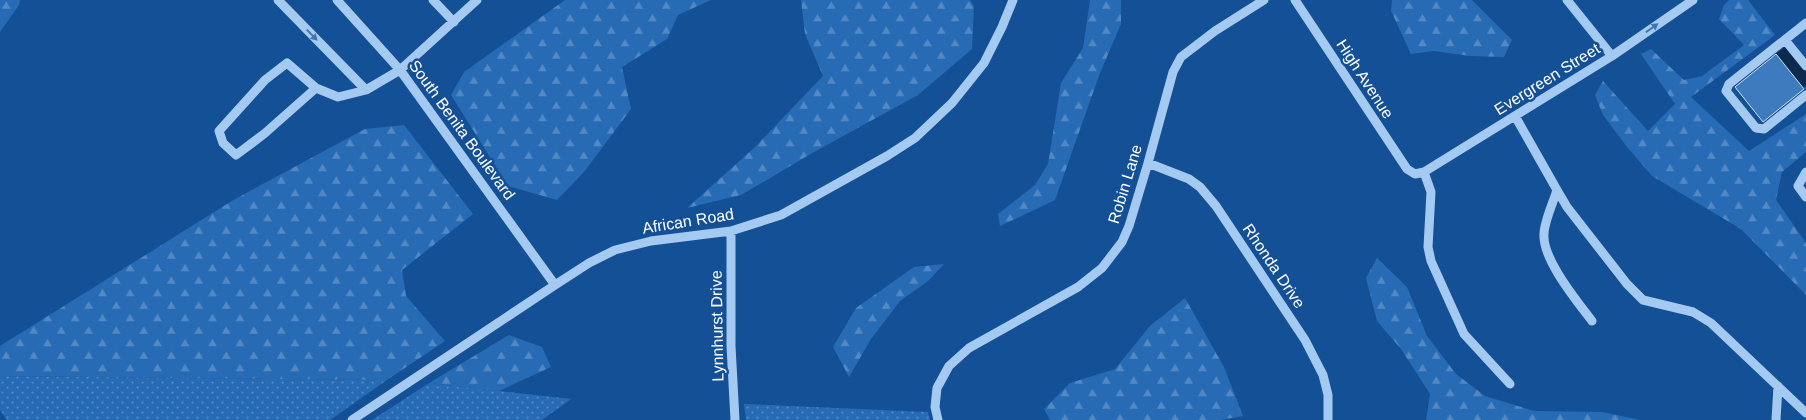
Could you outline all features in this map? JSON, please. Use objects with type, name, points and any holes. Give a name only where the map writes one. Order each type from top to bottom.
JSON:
[{"type":"street","points":[[278,0],[366,90]]},
{"type":"street","name":"South Benita Boulevard","points":[[337,0],[400,70],[555,285]]},
{"type":"street","points":[[433,0],[454,22]]},
{"type":"street","points":[[316,88],[264,134],[236,155],[223,144],[219,131],[265,80],[287,62],[316,88],[338,97],[366,90],[400,70],[477,0]]},
{"type":"street","name":"African Road","points":[[352,420],[589,263],[615,250],[651,241],[731,231],[781,215],[888,156],[915,138],[952,103],[984,63],[1013,0]]},
{"type":"street","name":"Robin Lane","points":[[938,420],[935,407],[938,388],[949,366],[969,348],[1078,287],[1102,268],[1122,242],[1129,226],[1173,72],[1181,57],[1215,31],[1264,0]]},
{"type":"street","name":"High Avenue","points":[[1295,0],[1406,169],[1412,173]]},
{"type":"street","points":[[1567,0],[1612,56]]},
{"type":"street","name":"Evergreen Street","points":[[1412,173],[1424,172],[1515,116],[1612,56],[1693,0]]},
{"type":"street","points":[[1805,25],[1729,84],[1726,91],[1756,128],[1764,128],[1806,95]]},
{"type":"street","points":[[1785,40],[1806,66]]},
{"type":"street","points":[[1515,116],[1568,207],[1627,284],[1643,300],[1693,312],[1705,320],[1806,412]]},
{"type":"street","name":"Rhonda Drive","points":[[1148,163],[1189,179],[1200,187],[1216,206],[1305,340],[1323,375],[1328,395],[1328,420]]},
{"type":"street","points":[[1424,172],[1431,192],[1428,246],[1431,261],[1464,334],[1510,384]]},
{"type":"street","points":[[1806,172],[1798,186],[1806,197]]},
{"type":"street","points":[[1557,190],[1544,234],[1545,247],[1562,280],[1592,321]]},
{"type":"street","name":"Lynnhurst Drive","points":[[731,231],[731,346],[735,420]]},
{"type":"street","points":[[1776,420],[1778,386]]},
{"type":"green space","points":[[0,0],[20,0],[19,5],[0,32]]},
{"type":"green space","points":[[565,0],[711,0],[678,15],[667,39],[622,67],[631,109],[584,172],[557,200],[508,186],[451,95],[464,72]]},
{"type":"green space","points":[[801,0],[970,0],[974,6],[972,49],[918,95],[814,152],[741,195],[687,208],[754,148],[823,76],[805,34]]},
{"type":"green space","points":[[1090,0],[1121,0],[1121,24],[1100,73],[1055,200],[1000,226],[998,214],[1035,185],[1048,164],[1061,83],[1083,48]]},
{"type":"green space","points":[[1392,0],[1472,0],[1512,40],[1504,57],[1470,56],[1434,51],[1411,54],[1391,11]]},
{"type":"green space","points":[[1729,0],[1748,0],[1775,35],[1691,97],[1749,151],[1806,114],[1806,152],[1782,172],[1776,200],[1806,243],[1806,295],[1741,229],[1652,176],[1603,115],[1595,95],[1603,81],[1648,131],[1675,104],[1641,54],[1651,49],[1684,80],[1702,76],[1744,45],[1719,19],[1724,5]]},
{"type":"green space","points":[[404,125],[473,214],[402,270],[406,296],[445,341],[387,380],[0,376],[0,346],[235,199],[365,129]]},
{"type":"green space","points":[[1377,258],[1407,287],[1427,336],[1456,374],[1485,396],[1534,411],[1602,412],[1640,420],[1426,420],[1430,394],[1401,349],[1377,321],[1366,278]]},
{"type":"green space","points":[[944,264],[928,281],[900,301],[871,339],[849,377],[833,347],[856,308],[914,267]]},
{"type":"green space","points":[[1185,298],[1224,367],[1243,416],[1220,420],[1050,420],[1044,409],[1070,383],[1115,369],[1150,326]]},
{"type":"green space","points":[[509,335],[542,347],[551,367],[499,391],[429,383]]},
{"type":"green space","points":[[0,376],[387,380],[330,420],[7,420],[0,410]]},
{"type":"green space","points":[[429,383],[571,399],[542,420],[372,420]]},
{"type":"green space","points":[[744,404],[928,412],[930,420],[746,420]]},
{"type":"building","points":[[1776,54],[1804,89],[1763,122],[1735,87]]}]
